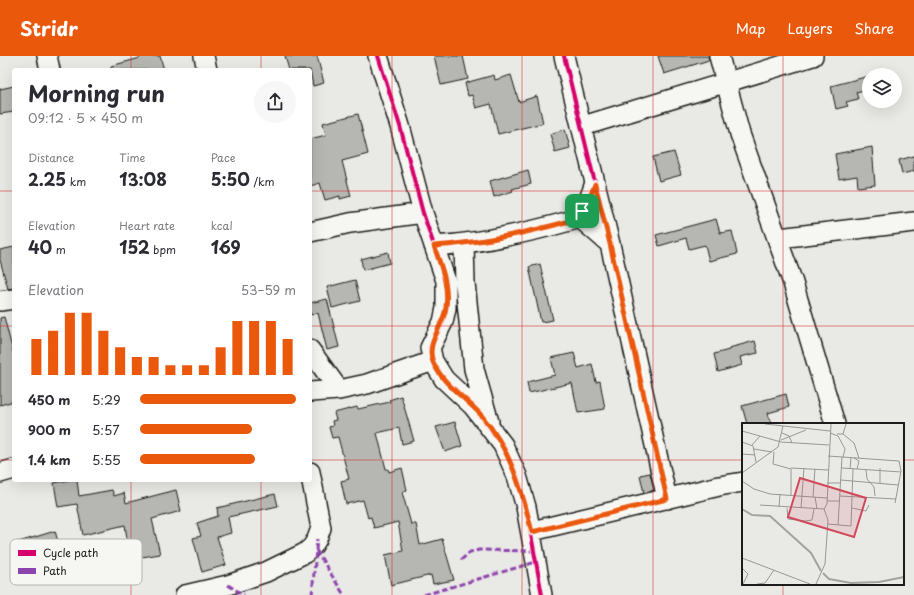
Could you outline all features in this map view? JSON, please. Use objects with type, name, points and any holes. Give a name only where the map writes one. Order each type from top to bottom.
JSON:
[{"type":"street","points":[[47,56],[50,68]]},
{"type":"street","points":[[204,56],[207,68]]},
{"type":"street","points":[[378,56],[400,126],[423,213],[446,281],[446,308],[443,322],[430,348],[433,361],[444,379],[473,406],[503,445],[517,476],[532,532],[542,595]]},
{"type":"street","points":[[564,56],[583,126],[667,499]]},
{"type":"street","points":[[719,56],[725,82],[743,142],[778,238],[835,423]]},
{"type":"street","points":[[583,126],[813,56]]},
{"type":"street","points":[[434,246],[464,244],[513,236],[579,217],[587,204],[595,184]]},
{"type":"street","points":[[312,232],[350,223],[423,213]]},
{"type":"street","points":[[579,217],[610,244]]},
{"type":"street","points":[[778,238],[914,222]]},
{"type":"street","points":[[464,244],[465,283],[474,369],[490,427]]},
{"type":"street","points":[[0,301],[12,299]]},
{"type":"street","points":[[312,353],[339,390]]},
{"type":"street","points":[[312,392],[339,390],[367,384],[433,361]]},
{"type":"street","points":[[0,473],[12,470]]},
{"type":"street","points":[[185,595],[228,585],[266,572],[305,553],[312,547],[318,539],[321,528],[312,482]]},
{"type":"street","points":[[532,532],[719,486],[742,482]]},
{"type":"building","points":[[139,56],[160,56],[163,68],[111,68],[111,66],[140,58]]},
{"type":"building","points":[[285,56],[317,56],[324,83],[313,86],[312,68],[288,68]]},
{"type":"building","points":[[434,56],[463,56],[468,79],[441,85]]},
{"type":"building","points":[[658,56],[708,56],[709,60],[664,74]]},
{"type":"building","points":[[494,75],[495,80],[511,75],[519,102],[537,96],[543,123],[498,134],[491,104],[476,108],[472,95],[468,96],[465,83]]},
{"type":"building","points":[[862,78],[862,91],[856,92],[858,99],[846,102],[848,106],[836,109],[831,86]]},
{"type":"building","points":[[12,86],[12,112],[0,114],[0,89]]},
{"type":"building","points":[[358,114],[368,154],[342,161],[351,196],[340,199],[340,196],[325,200],[320,183],[312,185],[312,138],[326,135],[323,123]]},
{"type":"building","points":[[565,129],[570,148],[555,152],[550,134]]},
{"type":"building","points":[[872,147],[875,185],[858,187],[857,176],[839,179],[835,154]]},
{"type":"building","points":[[674,152],[681,175],[659,181],[653,157]]},
{"type":"building","points":[[914,156],[914,171],[902,174],[899,160]]},
{"type":"building","points":[[528,170],[531,184],[512,189],[513,191],[494,197],[490,181]]},
{"type":"building","points":[[716,219],[720,233],[732,231],[737,254],[709,261],[705,245],[689,249],[686,238],[659,246],[656,235]]},
{"type":"building","points":[[12,247],[12,288],[8,289],[0,260],[0,250]]},
{"type":"building","points":[[388,252],[390,263],[363,270],[361,259]]},
{"type":"building","points":[[540,264],[553,320],[541,322],[529,267]]},
{"type":"building","points":[[355,280],[360,301],[332,308],[327,287]]},
{"type":"building","points":[[327,299],[339,347],[327,350],[318,313],[312,314],[312,303]]},
{"type":"building","points":[[4,317],[12,348],[12,402],[0,405],[0,318]]},
{"type":"building","points":[[755,341],[758,353],[740,357],[742,365],[718,372],[714,354]]},
{"type":"building","points":[[574,353],[578,368],[592,364],[596,382],[600,381],[605,409],[578,413],[572,383],[529,393],[527,382],[555,375],[551,358]]},
{"type":"building","points":[[786,394],[789,407],[768,413],[771,423],[747,423],[742,406]]},
{"type":"building","points":[[401,396],[414,441],[402,444],[399,428],[377,433],[386,469],[388,469],[389,472],[402,468],[407,490],[402,492],[411,524],[416,524],[420,545],[442,539],[454,580],[433,584],[431,575],[391,585],[385,555],[403,551],[398,522],[374,528],[371,517],[368,518],[363,500],[346,504],[341,481],[349,479],[338,437],[332,438],[329,427],[333,426],[332,421],[336,420],[334,413],[357,407],[358,409],[390,402],[389,400]]},
{"type":"building","points":[[455,422],[462,446],[445,452],[436,427]]},
{"type":"building","points":[[650,473],[654,490],[644,493],[640,475]]},
{"type":"building","points":[[77,482],[79,496],[112,490],[114,496],[124,493],[126,503],[176,490],[181,511],[152,519],[160,554],[142,557],[142,539],[127,539],[125,525],[83,535],[77,504],[58,507],[54,483]]},
{"type":"building","points":[[275,494],[278,506],[228,517],[231,533],[217,537],[226,565],[202,572],[193,538],[201,536],[197,523],[218,516],[217,508]]},
{"type":"building","points":[[55,531],[57,539],[29,539]]},
{"type":"marked path","points":[[312,595],[317,539]]},
{"type":"marked path","points":[[316,550],[344,595]]},
{"type":"marked path","points":[[461,560],[470,552],[479,550],[534,551]]},
{"type":"marked path","points":[[424,595],[536,562]]},
{"type":"marked path","points":[[228,585],[244,595]]},
{"type":"cycle path","points":[[378,56],[400,126],[423,213],[446,281],[446,308],[443,322],[430,348],[433,361],[444,379],[473,406],[503,445],[517,476],[526,507],[542,595]]},
{"type":"cycle path","points":[[564,56],[610,244],[667,499]]},
{"type":"route","points":[[595,184],[610,244],[667,499],[532,532],[517,476],[503,445],[473,406],[456,392],[444,379],[433,361],[430,348],[443,322],[446,308],[446,281],[434,246],[464,244],[513,236],[573,220],[579,217],[582,211],[587,204],[595,184]]}]
